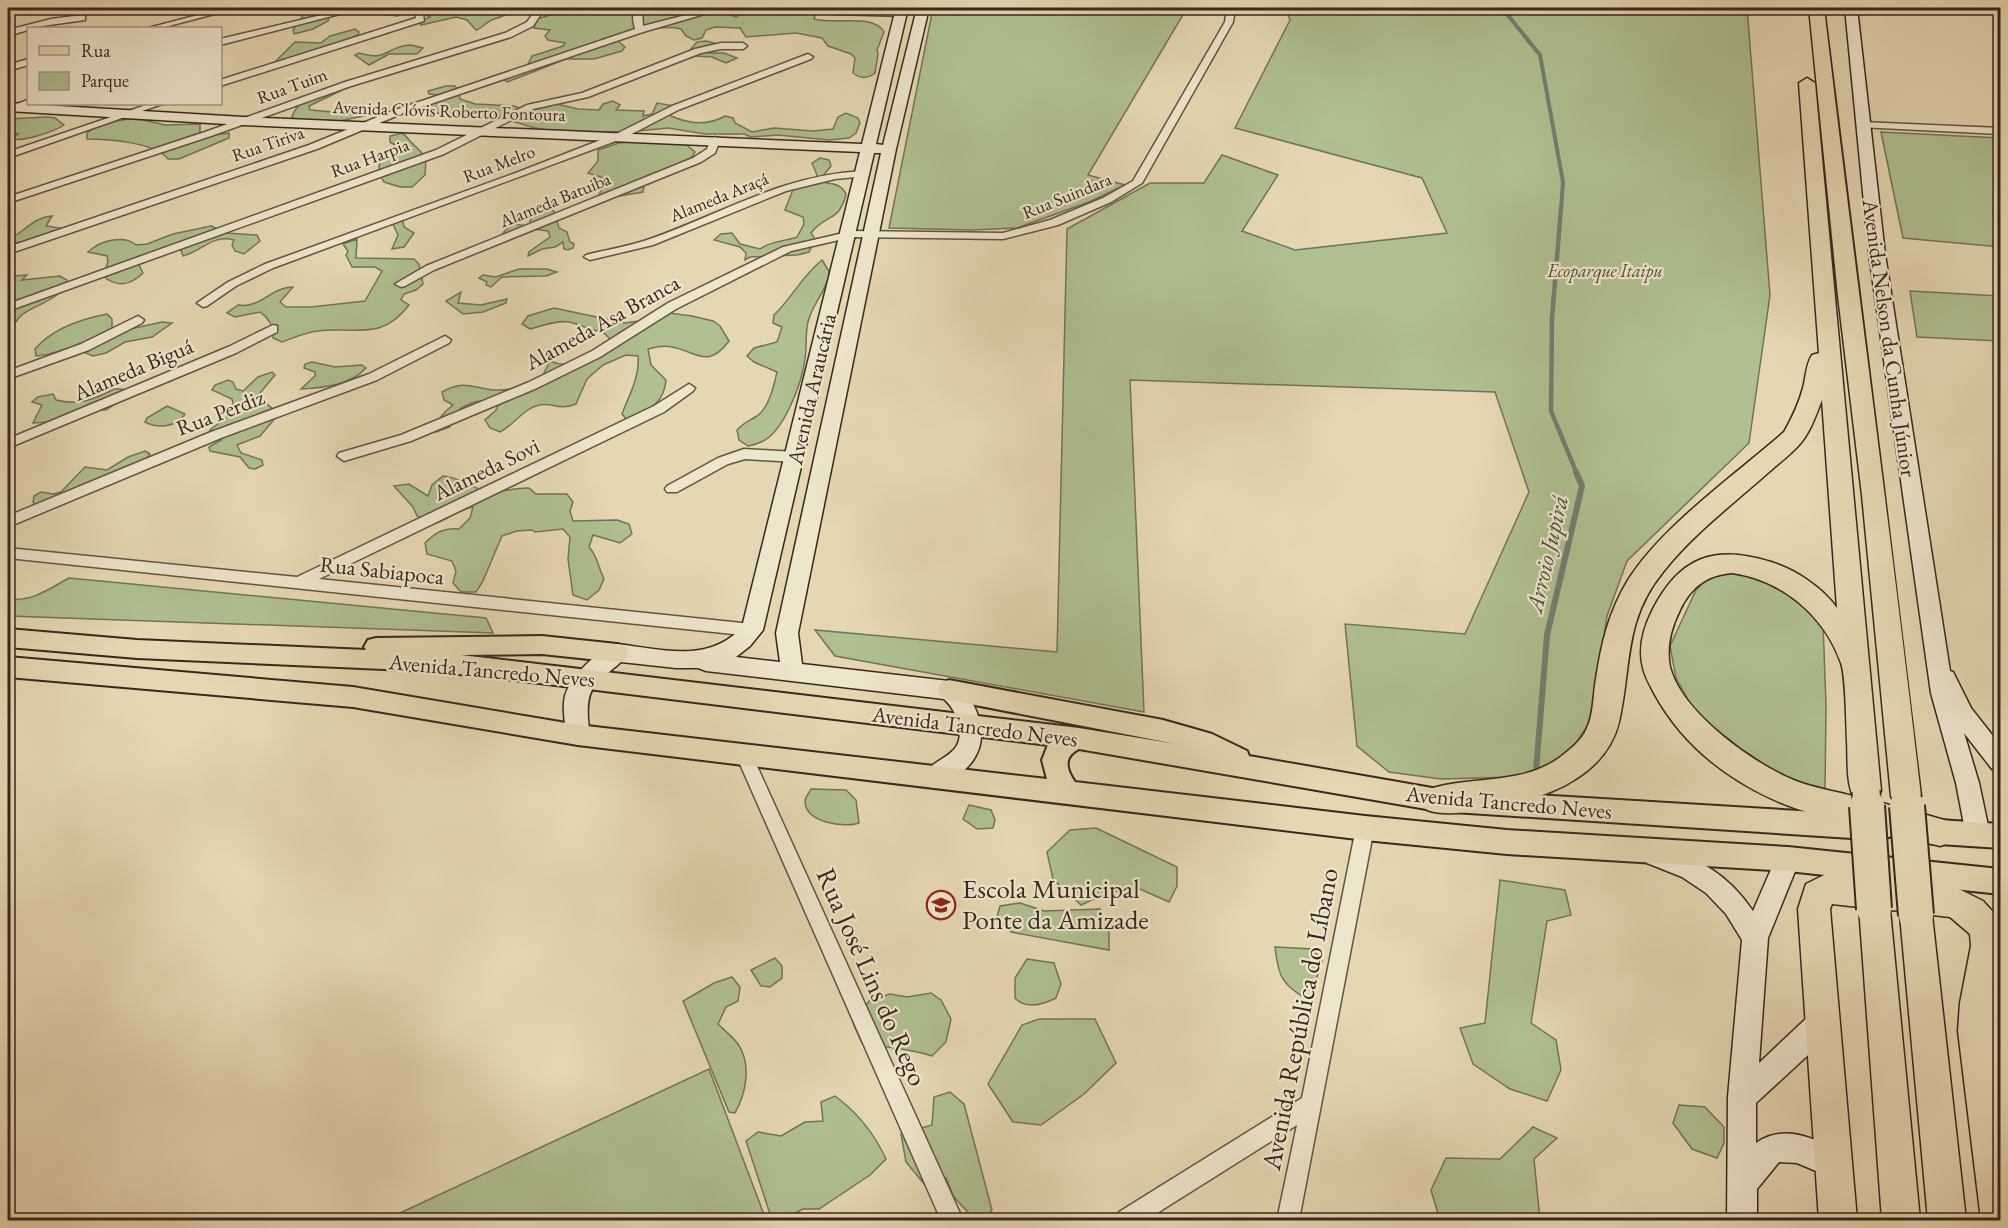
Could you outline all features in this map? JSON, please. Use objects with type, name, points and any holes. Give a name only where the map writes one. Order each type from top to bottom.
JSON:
[{"type":"highway","points":[[1800,8],[1901,1221]]},
{"type":"highway","points":[[1824,13],[1824,72],[1848,296],[1874,495],[1947,1221]]},
{"type":"highway","points":[[1438,800],[1521,789],[1569,769],[1589,750],[1597,739],[1605,720],[1612,660],[1619,627],[1635,591],[1669,546],[1792,438],[1804,418],[1817,386],[1825,314]]},
{"type":"highway","points":[[1856,664],[1821,607],[1794,584],[1771,572],[1739,564],[1717,564],[1701,569],[1681,585],[1661,620],[1654,650],[1656,668],[1670,697],[1686,722],[1707,741],[1742,766],[1776,786],[1821,801],[1940,832]]},
{"type":"highway","points":[[1838,1221],[1814,909],[1817,895],[1828,888],[1955,902],[1972,910],[1989,932],[1990,955],[1977,1002],[1976,1031],[2000,1221]]},
{"type":"main road","name":"Avenida Tancredo Neves","points":[[8,638],[232,655],[429,662],[586,678],[1079,738],[1438,800],[1989,836]]},
{"type":"main road","points":[[232,655],[417,645],[542,645],[617,653]]},
{"type":"main road","name":"Avenida Tancredo Neves","points":[[8,667],[353,697],[578,735],[1365,828],[1507,842],[1788,859],[2001,882]]},
{"type":"main road","points":[[949,690],[1163,730],[1203,741],[1258,769]]},
{"type":"main road","points":[[1068,793],[1055,776],[1054,766],[1061,746],[1067,741],[1079,738]]},
{"type":"main road","points":[[1981,1077],[2001,1120]]},
{"type":"street","points":[[189,18],[202,8]]},
{"type":"street","points":[[156,27],[233,8]]},
{"type":"street","points":[[222,42],[359,8]]},
{"type":"street","points":[[222,82],[421,19],[418,8]]},
{"type":"street","name":"Rua Tuim","points":[[8,200],[348,84],[508,35],[534,20],[537,14],[528,8]]},
{"type":"street","points":[[638,8],[637,19],[640,30]]},
{"type":"street","name":"Rua Tiriva","points":[[8,251],[313,147],[361,126],[640,30],[721,8]]},
{"type":"street","name":"Avenida Araucária","points":[[792,670],[787,633],[876,233],[889,148],[923,8]]},
{"type":"street","name":"Rua Suindara","points":[[876,233],[1003,236],[1024,233],[1115,197],[1137,183],[1229,22],[1231,8]]},
{"type":"street","name":"Avenida Nelson da Cunha Júnior","points":[[1851,8],[1862,124],[1881,277],[1939,667],[1940,689],[1973,805],[1989,836]]},
{"type":"street","points":[[836,12],[902,10]]},
{"type":"street","name":"Avenida Araucária","points":[[752,630],[902,10]]},
{"type":"street","points":[[31,27],[82,18]]},
{"type":"street","points":[[8,33],[27,28]]},
{"type":"street","name":"Rua Harpia","points":[[8,308],[440,152],[530,108],[585,94],[698,51],[721,46],[743,46]]},
{"type":"street","name":"Rua Melro","points":[[203,303],[232,284],[270,266],[518,176],[620,135],[675,108],[808,57]]},
{"type":"street","points":[[8,68],[27,62]]},
{"type":"street","points":[[10,108],[27,103]]},
{"type":"street","points":[[8,155],[154,105]]},
{"type":"street","name":"Avenida Clóvis Roberto Fontoura","points":[[10,108],[243,121],[889,148]]},
{"type":"street","points":[[1862,124],[2001,131]]},
{"type":"street","name":"Alameda Batuiba","points":[[400,284],[430,268],[697,160],[711,151],[715,140]]},
{"type":"street","name":"Alameda Araçá","points":[[590,257],[655,241],[738,206],[821,176],[862,174]]},
{"type":"street","name":"Alameda Asa Branca","points":[[344,456],[406,438],[524,389],[596,354],[672,306],[787,249],[848,234],[876,233]]},
{"type":"street","points":[[8,375],[85,347],[138,320]]},
{"type":"street","name":"Alameda Biguá","points":[[8,444],[232,350],[273,328]]},
{"type":"street","name":"Rua Perdiz","points":[[8,522],[216,435],[373,377],[445,340]]},
{"type":"street","name":"Alameda Sovi","points":[[298,583],[659,409],[689,388]]},
{"type":"street","points":[[672,489],[723,460],[744,454],[795,457]]},
{"type":"street","name":"Rua Sabiapoca","points":[[8,553],[752,630]]},
{"type":"street","points":[[688,660],[718,655],[730,650],[752,630]]},
{"type":"street","points":[[578,735],[576,697],[586,678],[617,653],[792,670],[949,690],[963,704],[971,725],[971,741],[964,756],[955,765],[933,778]]},
{"type":"street","name":"Avenida Nelson da Cunha Júnior","points":[[1939,667],[1964,715],[2001,762]]},
{"type":"street","name":"Rua José Lins do Rego","points":[[744,755],[952,1221]]},
{"type":"street","name":"Avenida República do Líbano","points":[[1288,1221],[1365,828]]},
{"type":"street","points":[[1641,849],[1682,864],[1722,888],[1737,905],[1755,938]]},
{"type":"street","points":[[1742,1221],[1742,1097],[1755,938],[1788,859]]},
{"type":"street","points":[[1742,1097],[1823,1022]]},
{"type":"street","points":[[1127,1221],[1312,1103]]},
{"type":"street","points":[[1742,1185],[1762,1156],[1779,1146],[1804,1149],[1835,1164]]},
{"type":"green space","points":[[308,8],[336,8],[338,11],[324,13],[328,21],[313,29],[294,34],[293,30]]},
{"type":"green space","points":[[366,8],[409,8],[398,16],[358,12]]},
{"type":"green space","points":[[420,8],[516,8],[514,12],[492,20],[476,30],[467,20],[456,17],[421,25],[421,21],[430,17],[422,13]]},
{"type":"green space","points":[[535,8],[637,8],[636,17],[640,8],[702,10],[669,20],[710,13],[732,13],[731,15],[736,17],[744,12],[764,11],[780,14],[797,12],[815,15],[814,19],[822,21],[872,23],[884,32],[877,50],[875,73],[867,77],[853,73],[855,58],[851,54],[828,46],[822,38],[796,33],[746,37],[740,28],[715,27],[706,30],[702,38],[694,40],[686,36],[681,29],[649,30],[617,40],[625,47],[622,51],[594,59],[566,59],[507,82],[502,78],[527,66],[532,56],[563,46],[565,43],[548,40],[545,36],[550,30],[534,28],[537,19],[553,14],[542,14]]},
{"type":"green space","points":[[933,8],[1187,8],[1088,175],[1125,185],[1089,202],[1017,228],[972,230],[889,228]]},
{"type":"green space","name":"Ecoparque Itaipu","points":[[1286,8],[1747,8],[1770,295],[1749,443],[1627,561],[1607,616],[1592,719],[1567,756],[1517,777],[1441,779],[1389,772],[1357,746],[1345,624],[1465,634],[1529,492],[1495,392],[1130,380],[1144,712],[835,656],[815,630],[1057,652],[1067,229],[1150,183],[1204,183],[1222,155],[1278,175],[1242,231],[1295,250],[1447,233],[1422,178],[1235,128],[1290,20]]},
{"type":"green space","points":[[355,29],[359,32],[358,35],[332,46],[278,63],[276,61],[295,42],[321,43],[330,36]]},
{"type":"green space","points":[[706,41],[714,45],[699,53],[724,53],[737,58],[726,63],[712,57],[694,56],[690,50],[697,42]]},
{"type":"green space","points":[[411,45],[423,48],[417,54],[389,54],[369,65],[355,55],[359,53],[377,56]]},
{"type":"green space","points":[[455,86],[460,99],[475,104],[514,106],[529,111],[557,104],[578,109],[599,110],[603,104],[613,101],[620,105],[616,110],[644,111],[643,116],[652,114],[657,103],[675,106],[671,116],[678,119],[705,123],[725,116],[733,118],[735,123],[752,132],[774,128],[813,131],[833,129],[838,117],[846,113],[858,118],[860,123],[856,133],[849,138],[829,140],[778,135],[751,137],[744,134],[705,134],[668,128],[627,132],[553,131],[491,115],[441,113],[419,115],[413,111],[439,99],[438,95],[429,94],[428,91]]},
{"type":"green space","points":[[335,90],[340,91],[309,106],[310,110],[368,115],[335,122],[295,122],[292,117],[294,111],[303,102]]},
{"type":"green space","points":[[55,118],[64,125],[38,136],[11,139],[18,134],[8,132],[8,119]]},
{"type":"green space","points":[[128,119],[165,125],[200,124],[200,133],[206,136],[229,133],[229,138],[179,159],[168,159],[162,153],[142,145],[87,139],[87,133],[96,127]]},
{"type":"green space","points":[[1881,132],[2000,138],[2000,247],[1903,238]]},
{"type":"green space","points":[[402,133],[426,160],[425,175],[412,187],[400,187],[384,182],[379,171],[380,162],[395,145],[390,142],[390,136]]},
{"type":"green space","points":[[683,142],[695,152],[686,162],[645,179],[643,192],[596,200],[606,182],[601,177],[588,173],[598,161],[598,150],[619,143]]},
{"type":"green space","points":[[820,158],[829,160],[831,166],[822,177],[826,183],[838,186],[846,194],[836,214],[811,233],[815,239],[809,252],[797,255],[750,257],[745,260],[746,253],[740,247],[714,240],[721,234],[732,233],[740,244],[760,249],[797,237],[804,224],[803,217],[785,210],[794,187],[816,181],[817,175],[812,163]]},
{"type":"green space","points":[[541,207],[554,211],[559,228],[567,232],[570,242],[574,244],[573,248],[564,249],[563,242],[528,256],[529,252],[550,237],[548,231],[532,229],[507,235],[503,233],[512,224],[529,226],[532,213]]},
{"type":"green space","points":[[52,216],[46,226],[60,228],[58,231],[33,240],[8,244],[8,239],[34,222]]},
{"type":"green space","points":[[400,220],[403,221],[404,227],[414,233],[404,247],[392,249],[398,235],[393,224]]},
{"type":"green space","points":[[211,226],[226,233],[257,235],[260,241],[244,254],[235,251],[232,245],[234,240],[227,239],[214,241],[183,256],[181,250],[170,249],[138,263],[143,273],[124,284],[113,282],[103,276],[108,262],[107,256],[88,252],[112,240],[125,240],[136,245],[147,244],[173,234]]},
{"type":"green space","points":[[357,239],[356,258],[414,259],[419,264],[423,284],[416,290],[404,294],[401,300],[409,305],[399,317],[388,324],[367,330],[313,332],[282,342],[273,338],[271,324],[260,312],[235,317],[227,313],[238,305],[253,304],[278,290],[293,287],[280,302],[286,307],[311,307],[365,301],[382,271],[375,267],[352,267],[346,255],[348,251],[343,244]]},
{"type":"green space","points":[[822,260],[830,273],[808,322],[805,359],[796,393],[784,418],[769,437],[748,446],[739,440],[737,430],[765,408],[777,372],[754,362],[747,356],[754,348],[777,342],[782,327],[773,323],[774,315]]},
{"type":"green space","points":[[519,269],[547,269],[557,272],[546,276],[502,277],[491,287],[479,278],[483,275],[496,277]]},
{"type":"green space","points":[[8,270],[14,276],[27,275],[22,280],[60,276],[67,280],[64,287],[54,297],[20,316],[8,338]]},
{"type":"green space","points":[[1910,291],[2000,296],[2000,341],[1917,337]]},
{"type":"green space","points":[[461,292],[458,303],[481,305],[507,299],[506,303],[483,312],[463,314],[446,301]]},
{"type":"green space","points":[[554,308],[625,323],[639,321],[654,311],[692,316],[713,321],[720,326],[729,341],[721,350],[708,357],[669,346],[648,349],[651,365],[666,380],[665,388],[653,406],[628,421],[622,414],[636,379],[638,356],[626,355],[603,365],[587,379],[576,404],[565,407],[539,405],[524,413],[500,432],[490,428],[485,420],[496,410],[500,401],[474,402],[461,408],[450,427],[436,432],[441,417],[453,405],[444,400],[442,392],[450,388],[462,385],[493,390],[523,387],[540,381],[550,361],[558,364],[573,363],[588,358],[609,346],[609,338],[603,332],[569,322],[530,329],[522,324],[528,316]]},
{"type":"green space","points":[[107,314],[112,319],[112,327],[117,332],[162,322],[172,323],[152,337],[125,342],[106,353],[93,356],[69,349],[36,356],[35,349],[58,330]]},
{"type":"green space","points":[[312,362],[335,367],[362,365],[366,368],[345,382],[301,389],[315,376],[315,372],[304,368],[305,364]]},
{"type":"green space","points":[[272,372],[275,375],[260,393],[260,398],[273,409],[276,417],[260,436],[237,445],[241,453],[262,460],[263,465],[255,469],[249,468],[240,457],[210,451],[209,447],[221,440],[208,434],[226,418],[233,403],[232,399],[212,390],[215,385],[228,380],[233,382],[236,389],[243,391],[258,377]]},
{"type":"green space","points":[[114,389],[122,389],[123,393],[118,402],[106,410],[93,410],[63,421],[33,423],[42,405],[32,402],[38,397],[53,394],[56,400],[79,402]]},
{"type":"green space","points":[[167,406],[185,414],[177,422],[167,426],[156,426],[145,422],[147,418]]},
{"type":"green space","points":[[145,451],[150,454],[146,459],[36,505],[33,502],[34,496],[41,492],[53,494],[61,492],[85,467],[107,470],[128,457]]},
{"type":"green space","points":[[443,476],[487,491],[529,488],[536,494],[567,494],[573,502],[570,511],[573,521],[617,520],[629,524],[632,534],[620,543],[593,535],[589,547],[604,579],[599,590],[587,600],[573,595],[568,559],[570,537],[563,529],[517,531],[502,536],[476,592],[461,592],[453,583],[456,571],[452,561],[427,554],[425,543],[440,532],[459,529],[470,518],[473,507],[434,524],[436,513],[426,521],[417,516],[413,507],[394,486],[409,484],[428,496],[432,485]]},
{"type":"green space","points":[[1728,572],[1775,581],[1823,623],[1826,705],[1825,793],[1758,767],[1695,712],[1676,678],[1670,646],[1696,590],[1709,577]]},
{"type":"green space","points":[[69,578],[486,618],[493,633],[8,616],[8,599],[33,597]]},
{"type":"green space","points":[[811,789],[846,790],[856,800],[859,823],[836,824],[812,815],[805,802]]},
{"type":"green space","points":[[969,805],[991,810],[995,820],[993,828],[977,829],[963,819]]},
{"type":"green space","points":[[1096,828],[1177,867],[1177,886],[1169,902],[1140,889],[1109,892],[1081,905],[1053,879],[1047,852],[1070,830]]},
{"type":"green space","points":[[1500,880],[1565,890],[1571,915],[1547,921],[1531,1023],[1556,1040],[1561,1070],[1547,1101],[1510,1089],[1473,1064],[1460,1028],[1485,1023]]},
{"type":"green space","points":[[1020,903],[1044,911],[1100,909],[1109,933],[1109,950],[1011,932],[997,917],[1000,906]]},
{"type":"green space","points":[[1275,947],[1313,949],[1322,961],[1315,983],[1302,996],[1281,976]]},
{"type":"green space","points":[[775,958],[782,966],[782,978],[770,987],[761,986],[751,970]]},
{"type":"green space","points":[[1027,959],[1054,963],[1061,984],[1056,998],[1041,1004],[1030,1005],[1019,1002],[1015,998],[1015,978]]},
{"type":"green space","points":[[732,977],[740,987],[738,1001],[726,1007],[718,1024],[738,1044],[745,1061],[746,1079],[735,1113],[729,1112],[683,1001],[714,983]]},
{"type":"green space","points":[[931,993],[941,1000],[951,1019],[946,1042],[932,1056],[915,1051],[862,1043],[853,1023],[870,1000],[890,994],[907,997]]},
{"type":"green space","points":[[1039,1019],[1095,1019],[1116,1063],[1084,1094],[1041,1125],[1013,1122],[988,1084],[1022,1025]]},
{"type":"green space","points":[[709,1069],[766,1220],[385,1220]]},
{"type":"green space","points":[[950,1092],[964,1104],[992,1210],[984,1220],[975,1220],[954,1197],[946,1178],[926,1186],[906,1162],[901,1134],[932,1125],[934,1097]]},
{"type":"green space","points":[[835,1096],[865,1124],[886,1159],[870,1175],[819,1209],[803,1209],[781,1220],[772,1220],[746,1141],[758,1132],[781,1136],[805,1122],[823,1121],[821,1102]]},
{"type":"green space","points":[[1679,1105],[1705,1107],[1724,1127],[1724,1143],[1717,1158],[1692,1149],[1673,1123]]},
{"type":"green space","points":[[1533,1127],[1557,1138],[1534,1159],[1540,1220],[1440,1220],[1431,1190],[1446,1158],[1500,1159]]},
{"type":"waterway","name":"Arroio Jupirá","points":[[1502,8],[1540,55],[1563,182],[1561,210]]},
{"type":"waterway","name":"Arroio Jupirá","points":[[1561,208],[1552,318],[1551,411],[1577,474]]},
{"type":"waterway","name":"Arroio Jupirá","points":[[1536,771],[1547,635],[1582,486],[1576,472]]},
{"type":"place","name":"Escola Municipal Ponte da Amizade","points":[[941,905]]}]
